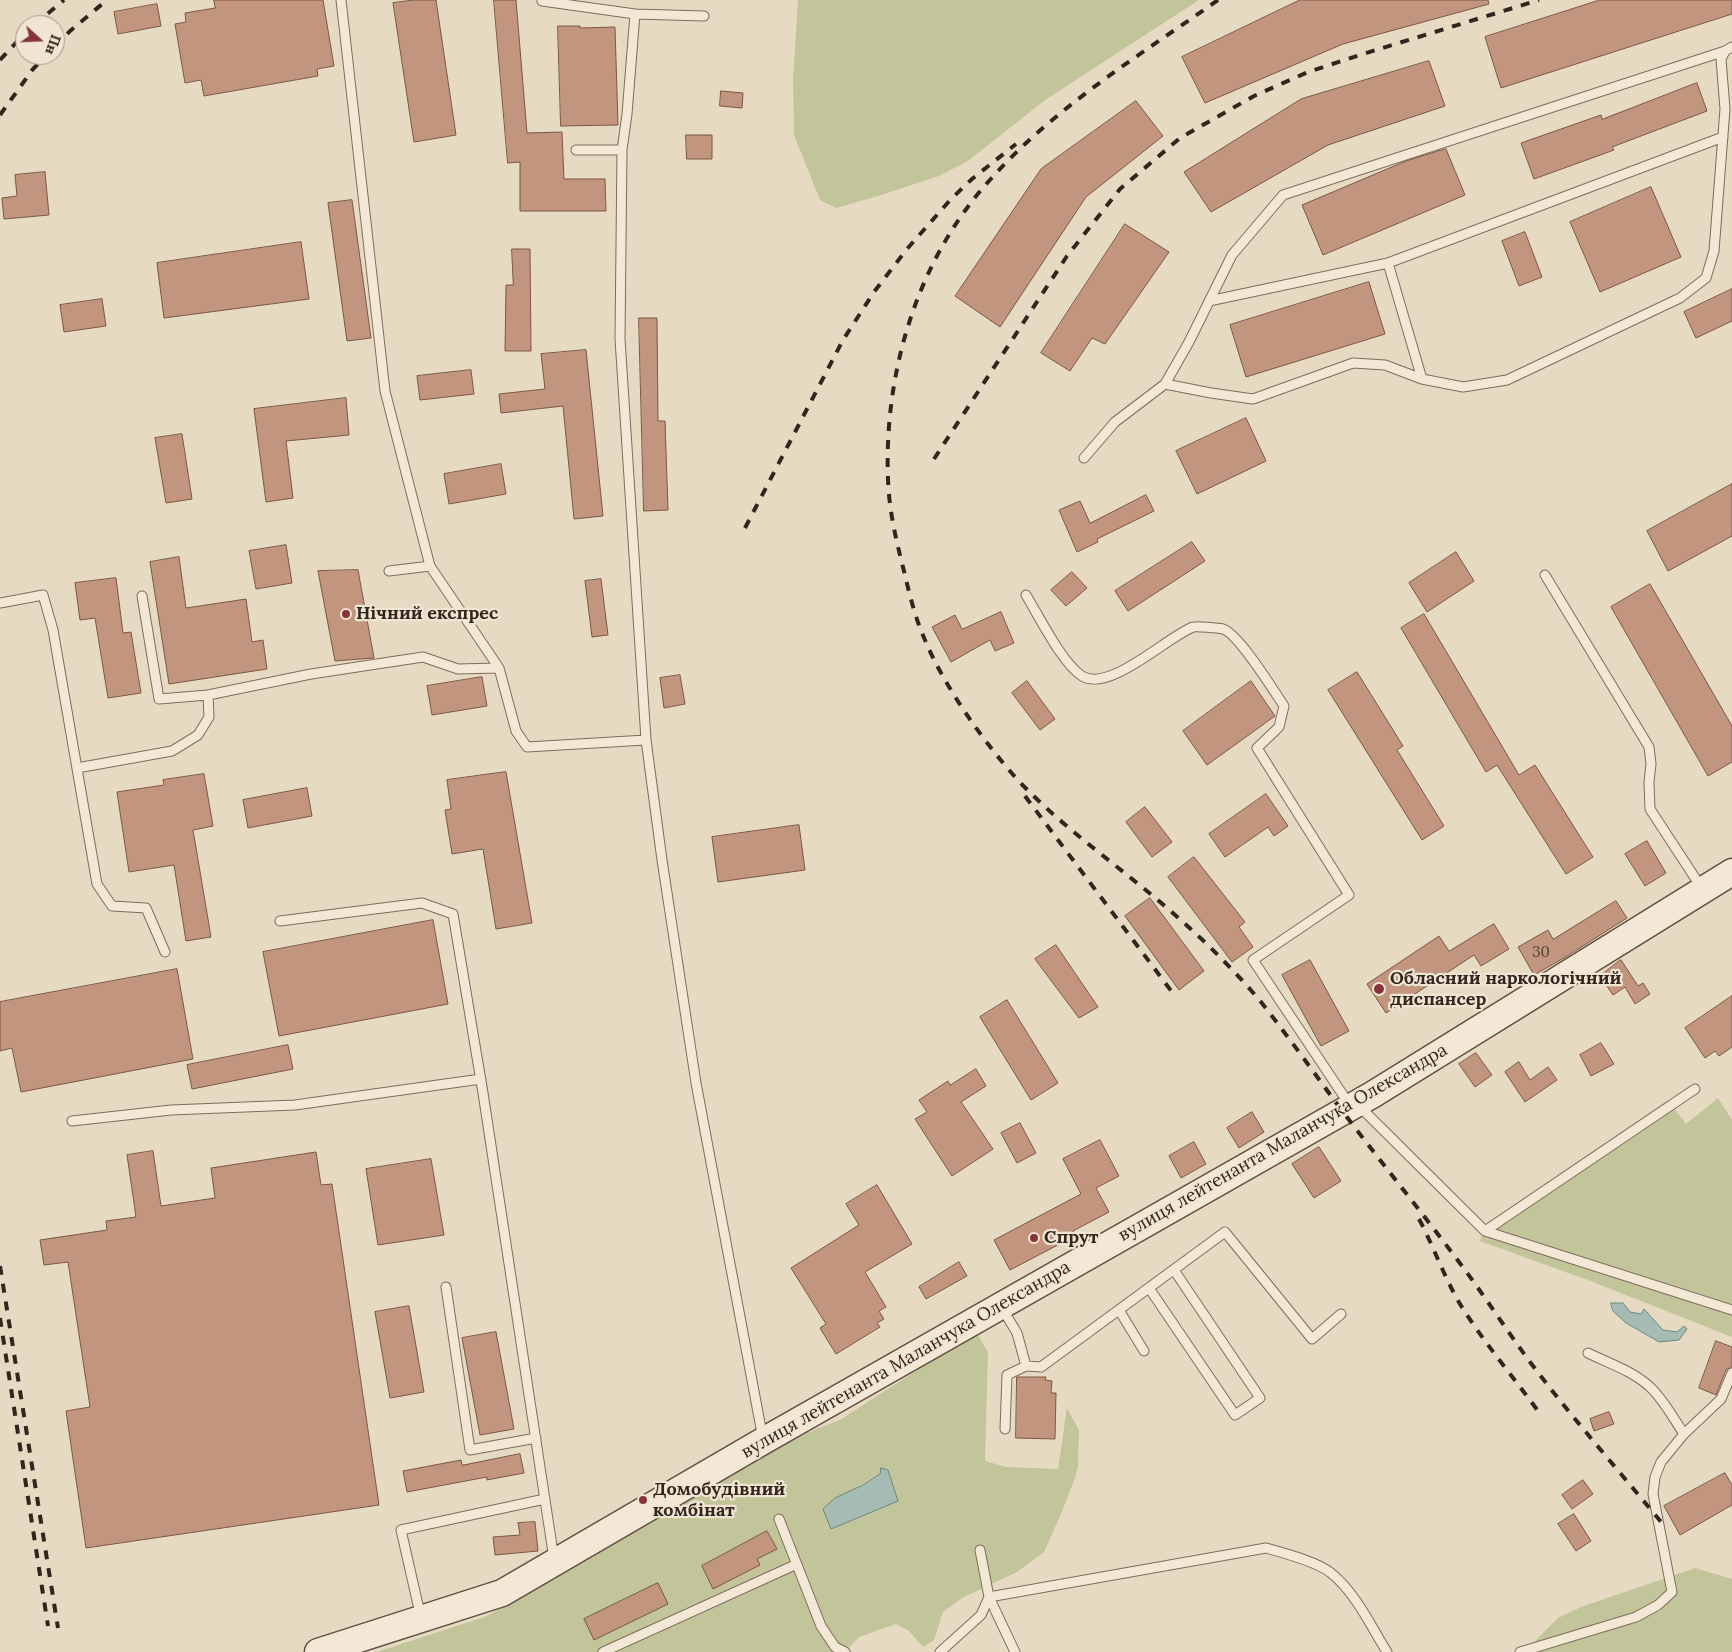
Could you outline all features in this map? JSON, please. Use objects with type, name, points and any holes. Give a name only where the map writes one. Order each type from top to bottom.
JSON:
[{"type":"street","name":"вулиця лейтенанта Маланчука Олександра","points":[[318,1652],[502,1593],[763,1441],[1354,1105],[1732,872]]},
{"type":"lane","points":[[341,0],[385,391],[430,566],[499,668],[516,731],[527,747],[646,740]]},
{"type":"lane","points":[[542,1],[635,14],[704,16]]},
{"type":"lane","points":[[635,14],[627,114],[622,150],[620,338],[646,740],[696,1083],[763,1441]]},
{"type":"lane","points":[[1165,384],[1211,394],[1253,399],[1353,364],[1386,365],[1422,379],[1463,387],[1507,380],[1680,298],[1706,278],[1714,252],[1725,109],[1721,59],[1728,49]]},
{"type":"lane","points":[[1084,458],[1115,422],[1165,384],[1189,342],[1232,255],[1283,196],[1728,49]]},
{"type":"lane","points":[[1209,301],[1388,263],[1723,137]]},
{"type":"lane","points":[[576,150],[622,150]]},
{"type":"lane","points":[[1388,263],[1422,379]]},
{"type":"lane","points":[[389,571],[430,566]]},
{"type":"lane","points":[[1545,575],[1650,747],[1650,810],[1703,890]]},
{"type":"lane","points":[[0,603],[43,595],[53,630],[97,884],[112,906],[146,908],[165,952]]},
{"type":"lane","points":[[142,596],[159,699],[208,695],[311,674],[422,656],[458,669],[499,668]]},
{"type":"lane","points":[[1026,596],[1069,666],[1084,678],[1102,679],[1131,666],[1194,626],[1224,629],[1246,650],[1284,706],[1279,727],[1258,748],[1349,895],[1253,960],[1354,1105],[1485,1230],[1732,1310]]},
{"type":"lane","points":[[77,768],[172,751],[198,735],[209,717],[208,695]]},
{"type":"lane","points":[[280,921],[422,903],[453,914],[481,1078],[554,1562]]},
{"type":"lane","points":[[72,1121],[171,1110],[295,1105],[481,1078]]},
{"type":"lane","points":[[1485,1230],[1695,1089]]},
{"type":"lane","points":[[1005,1430],[1007,1375],[1026,1366],[1041,1367],[1225,1232],[1312,1339],[1342,1314]]},
{"type":"lane","points":[[1149,1288],[1235,1415],[1260,1398],[1174,1270]]},
{"type":"lane","points":[[446,1287],[470,1450],[536,1438]]},
{"type":"lane","points":[[1000,1306],[1017,1333],[1026,1366]]},
{"type":"lane","points":[[1119,1310],[1144,1351]]},
{"type":"lane","points":[[1588,1353],[1636,1376],[1648,1385],[1660,1398],[1684,1434]]},
{"type":"lane","points":[[1520,1652],[1636,1617],[1658,1604],[1672,1592],[1653,1494],[1655,1478],[1661,1462],[1684,1434],[1721,1400],[1732,1373]]},
{"type":"lane","points":[[421,1618],[401,1530],[545,1499]]},
{"type":"lane","points":[[779,1520],[821,1626],[835,1647],[845,1652]]},
{"type":"lane","points":[[989,1597],[1266,1548],[1303,1559],[1331,1572],[1357,1601],[1387,1652]]},
{"type":"lane","points":[[980,1550],[989,1597],[1015,1652]]},
{"type":"lane","points":[[603,1652],[797,1564]]},
{"type":"lane","points":[[940,1652],[980,1615],[989,1597]]},
{"type":"green space","points":[[798,0],[1199,0],[1045,100],[968,161],[939,176],[836,208],[820,200],[794,135],[793,79]]},
{"type":"green space","points":[[1718,1098],[1732,1120],[1732,1337],[1593,1282],[1480,1241],[1487,1223],[1668,1100],[1686,1124]]},
{"type":"green space","points":[[976,1332],[988,1352],[985,1461],[1006,1467],[1058,1469],[1067,1408],[1079,1430],[1078,1466],[1075,1478],[1044,1552],[1017,1572],[962,1598],[943,1612],[934,1640],[923,1647],[909,1631],[896,1624],[859,1637],[845,1652],[377,1652],[487,1616],[758,1457],[816,1429],[840,1420]],"holes":[[[880,1474],[831,1528],[850,1492]]]},
{"type":"green space","points":[[1695,1568],[1732,1579],[1732,1652],[1524,1652],[1558,1618],[1581,1607]]},
{"type":"water","points":[[1611,1303],[1623,1303],[1630,1312],[1641,1314],[1644,1309],[1663,1330],[1677,1332],[1684,1326],[1687,1329],[1679,1340],[1659,1342],[1626,1323],[1613,1311]]},
{"type":"water","points":[[881,1468],[888,1470],[898,1501],[831,1529],[823,1509],[835,1498],[863,1485],[880,1474]]},
{"type":"building","points":[[214,0],[323,0],[334,66],[317,69],[318,76],[204,96],[201,80],[185,83],[175,24],[186,22],[185,13],[215,8]]},
{"type":"building","points":[[414,0],[436,0],[456,135],[414,142],[393,3]]},
{"type":"building","points":[[494,0],[516,0],[527,133],[562,132],[564,179],[605,179],[606,211],[520,211],[520,162],[508,163]]},
{"type":"building","points":[[1300,0],[1488,0],[1489,4],[1343,44],[1205,103],[1182,57]]},
{"type":"building","points":[[1600,0],[1732,0],[1732,14],[1501,88],[1485,37]]},
{"type":"building","points":[[157,4],[161,26],[118,34],[114,12]]},
{"type":"building","points":[[558,26],[580,26],[580,28],[615,27],[618,125],[561,126]]},
{"type":"building","points":[[1429,61],[1445,106],[1328,145],[1211,212],[1184,172],[1301,99]]},
{"type":"building","points":[[1697,83],[1707,111],[1612,147],[1614,150],[1534,179],[1521,143],[1601,115],[1602,119]]},
{"type":"building","points":[[721,91],[743,93],[742,108],[720,106]]},
{"type":"building","points":[[1136,101],[1163,136],[1086,197],[1000,327],[955,296],[1041,169]]},
{"type":"building","points":[[686,135],[712,135],[712,159],[687,159]]},
{"type":"building","points":[[1446,149],[1465,195],[1323,255],[1302,205],[1406,161]]},
{"type":"building","points":[[45,172],[49,215],[4,219],[2,198],[17,196],[15,175]]},
{"type":"building","points":[[1651,187],[1681,257],[1600,292],[1570,222]]},
{"type":"building","points":[[352,200],[371,338],[347,341],[328,203]]},
{"type":"building","points":[[1125,224],[1169,252],[1105,344],[1092,338],[1070,371],[1041,353]]},
{"type":"building","points":[[1525,232],[1542,277],[1519,286],[1502,241]]},
{"type":"building","points":[[301,242],[309,299],[164,318],[157,263]]},
{"type":"building","points":[[512,249],[530,249],[531,351],[505,351],[506,285],[513,285]]},
{"type":"building","points":[[1369,282],[1385,334],[1246,377],[1230,325]]},
{"type":"building","points":[[1732,289],[1732,321],[1696,338],[1684,312]]},
{"type":"building","points":[[102,299],[106,326],[64,332],[60,305]]},
{"type":"building","points":[[639,318],[657,318],[658,421],[665,421],[668,510],[644,511]]},
{"type":"building","points":[[586,350],[603,516],[574,519],[563,406],[501,413],[499,394],[545,389],[541,354]]},
{"type":"building","points":[[471,370],[474,394],[420,400],[417,376]]},
{"type":"building","points":[[346,398],[349,435],[286,441],[293,498],[266,502],[254,409]]},
{"type":"building","points":[[1246,418],[1266,461],[1197,494],[1176,451]]},
{"type":"building","points":[[182,434],[192,499],[166,503],[155,438]]},
{"type":"building","points":[[501,464],[506,494],[449,504],[444,474]]},
{"type":"building","points":[[1732,484],[1732,536],[1668,571],[1647,531]]},
{"type":"building","points":[[1146,495],[1154,511],[1097,539],[1098,542],[1077,552],[1059,510],[1080,501],[1090,523]]},
{"type":"building","points":[[1192,542],[1205,561],[1128,611],[1115,591]]},
{"type":"building","points":[[286,545],[292,583],[256,589],[249,551]]},
{"type":"building","points":[[1456,552],[1474,581],[1427,612],[1409,583]]},
{"type":"building","points":[[179,557],[186,608],[246,599],[252,642],[263,640],[267,669],[169,684],[150,562]]},
{"type":"building","name":"Нічний експрес","points":[[358,570],[374,658],[335,661],[318,571]]},
{"type":"building","points":[[1072,572],[1087,588],[1066,606],[1051,590]]},
{"type":"building","points":[[116,578],[123,633],[131,632],[141,693],[108,698],[95,618],[80,620],[75,583]]},
{"type":"building","points":[[601,579],[608,635],[592,637],[585,581]]},
{"type":"building","points":[[1650,584],[1732,726],[1732,762],[1708,776],[1611,607]]},
{"type":"building","points":[[1001,612],[1014,643],[995,651],[990,640],[951,662],[932,627],[955,615],[962,629]]},
{"type":"building","points":[[1424,614],[1519,775],[1535,765],[1593,857],[1566,874],[1497,765],[1486,772],[1401,628]]},
{"type":"building","points":[[1357,672],[1403,746],[1397,750],[1444,826],[1422,840],[1328,690]]},
{"type":"building","points":[[680,675],[685,704],[664,708],[660,678]]},
{"type":"building","points":[[482,677],[487,706],[432,715],[427,686]]},
{"type":"building","points":[[1027,681],[1055,719],[1040,730],[1012,693]]},
{"type":"building","points":[[1251,681],[1275,716],[1207,765],[1183,731]]},
{"type":"building","points":[[506,772],[532,923],[496,929],[483,849],[452,854],[445,810],[451,809],[447,780]]},
{"type":"building","points":[[204,774],[213,826],[193,830],[211,937],[186,941],[174,865],[129,872],[117,792],[164,785],[163,780]]},
{"type":"building","points":[[307,788],[312,816],[248,828],[243,800]]},
{"type":"building","points":[[1266,794],[1288,826],[1274,836],[1268,827],[1225,857],[1209,834]]},
{"type":"building","points":[[1145,807],[1172,842],[1152,857],[1126,822]]},
{"type":"building","points":[[799,825],[805,870],[718,882],[712,837]]},
{"type":"building","points":[[1647,841],[1666,873],[1645,886],[1625,854]]},
{"type":"building","points":[[1194,857],[1245,922],[1239,927],[1253,947],[1232,962],[1168,877]]},
{"type":"building","points":[[1150,898],[1204,971],[1179,990],[1125,916]]},
{"type":"building","points":[[1616,901],[1627,918],[1534,975],[1518,947],[1548,930],[1553,939]]},
{"type":"building","points":[[433,920],[448,1004],[279,1036],[263,952]]},
{"type":"building","points":[[1494,924],[1509,949],[1481,966],[1474,955],[1386,1013],[1367,984],[1439,936],[1449,951]]},
{"type":"building","points":[[1056,945],[1098,1007],[1079,1018],[1035,959]]},
{"type":"building","points":[[1310,960],[1349,1031],[1321,1046],[1282,975]]},
{"type":"building","points":[[1621,960],[1638,986],[1643,983],[1650,994],[1635,1004],[1625,987],[1613,995],[1600,976]]},
{"type":"building","points":[[177,969],[193,1059],[21,1092],[12,1048],[0,1051],[0,1002]]},
{"type":"building","points":[[1732,996],[1732,1047],[1719,1056],[1715,1051],[1705,1058],[1685,1028]]},
{"type":"building","points":[[1007,1000],[1058,1083],[1031,1100],[980,1017]]},
{"type":"building","points":[[1601,1043],[1614,1064],[1591,1076],[1580,1055]]},
{"type":"building","points":[[288,1045],[293,1069],[192,1089],[187,1065]]},
{"type":"building","points":[[1476,1053],[1492,1075],[1475,1087],[1459,1064]]},
{"type":"building","points":[[1519,1062],[1530,1080],[1548,1067],[1557,1080],[1525,1102],[1505,1072]]},
{"type":"building","points":[[976,1069],[986,1086],[961,1102],[993,1149],[952,1176],[915,1119],[927,1112],[919,1100],[948,1081],[950,1085]]},
{"type":"building","points":[[1252,1112],[1264,1132],[1239,1148],[1227,1128]]},
{"type":"building","points":[[1020,1123],[1036,1153],[1017,1163],[1001,1133]]},
{"type":"building","points":[[1100,1140],[1119,1176],[1096,1188],[1109,1212],[1073,1231],[1075,1236],[1010,1270],[994,1240],[1081,1194],[1063,1159]]},
{"type":"building","points":[[1194,1142],[1206,1164],[1181,1178],[1169,1156]]},
{"type":"building","points":[[1319,1147],[1341,1181],[1314,1198],[1292,1164]]},
{"type":"building","points":[[153,1151],[161,1206],[215,1198],[211,1168],[316,1152],[321,1185],[332,1184],[379,1505],[86,1548],[66,1411],[90,1407],[68,1262],[44,1265],[40,1240],[107,1230],[106,1221],[136,1217],[127,1155]]},
{"type":"building","points":[[431,1159],[444,1235],[378,1245],[366,1169]]},
{"type":"building","points":[[877,1185],[912,1244],[865,1272],[886,1307],[879,1311],[884,1319],[877,1323],[880,1327],[836,1354],[820,1328],[826,1324],[791,1268],[859,1225],[846,1204]]},
{"type":"building","points":[[959,1262],[967,1276],[926,1299],[919,1287]]},
{"type":"building","points":[[409,1306],[424,1392],[390,1398],[375,1312]]},
{"type":"building","points":[[496,1332],[514,1429],[480,1435],[462,1338]]},
{"type":"building","points":[[1716,1341],[1732,1347],[1732,1367],[1726,1370],[1716,1395],[1699,1388]]},
{"type":"building","points":[[1017,1377],[1046,1377],[1045,1380],[1052,1381],[1051,1393],[1056,1393],[1055,1439],[1016,1438]]},
{"type":"building","points":[[1609,1412],[1614,1424],[1594,1431],[1590,1419]]},
{"type":"building","points":[[520,1454],[524,1473],[487,1480],[487,1477],[407,1492],[403,1471],[461,1460],[462,1465]]},
{"type":"building","points":[[1725,1473],[1732,1485],[1732,1505],[1680,1535],[1664,1506]]},
{"type":"building","points":[[1583,1480],[1593,1494],[1572,1509],[1562,1495]]},
{"type":"building","points":[[1574,1514],[1591,1541],[1576,1551],[1558,1524]]},
{"type":"building","points":[[535,1522],[538,1551],[495,1555],[493,1537],[520,1535],[518,1523]]},
{"type":"building","points":[[767,1531],[777,1549],[757,1559],[760,1565],[713,1589],[702,1566]]},
{"type":"building","points":[[658,1583],[668,1604],[594,1640],[584,1619]]},
{"type":"railway","points":[[46,15],[64,0]]},
{"type":"railway","points":[[65,36],[107,0]]},
{"type":"railway","points":[[1218,0],[1094,87],[1035,135],[982,189],[938,253],[908,325],[898,363],[888,440],[888,479],[892,516],[899,552],[914,608],[933,658],[953,694],[1003,763],[1061,821],[1158,900],[1219,956],[1248,986],[1456,1258],[1546,1383],[1666,1528]]},
{"type":"railway","points":[[934,459],[1067,256],[1120,189],[1180,138],[1254,96],[1308,72],[1539,0]]},
{"type":"railway","points":[[0,60],[15,44]]},
{"type":"railway","points":[[0,115],[37,65]]},
{"type":"railway","points":[[745,528],[843,340],[874,292],[907,249],[951,199],[972,179],[1016,144]]},
{"type":"railway","points":[[1025,796],[1172,992]]},
{"type":"railway","points":[[1419,1219],[1465,1312],[1491,1350],[1538,1411]]},
{"type":"railway","points":[[0,1266],[58,1628]]},
{"type":"railway","points":[[0,1318],[48,1626]]},
{"type":"place","name":"Нічний експрес","points":[[346,614]]},
{"type":"place","name":"Обласний наркологічний диспансер","points":[[1379,989]]},
{"type":"place","name":"Спрут","points":[[1034,1238]]},
{"type":"place","name":"Домобудівний комбінат","points":[[643,1500]]}]
